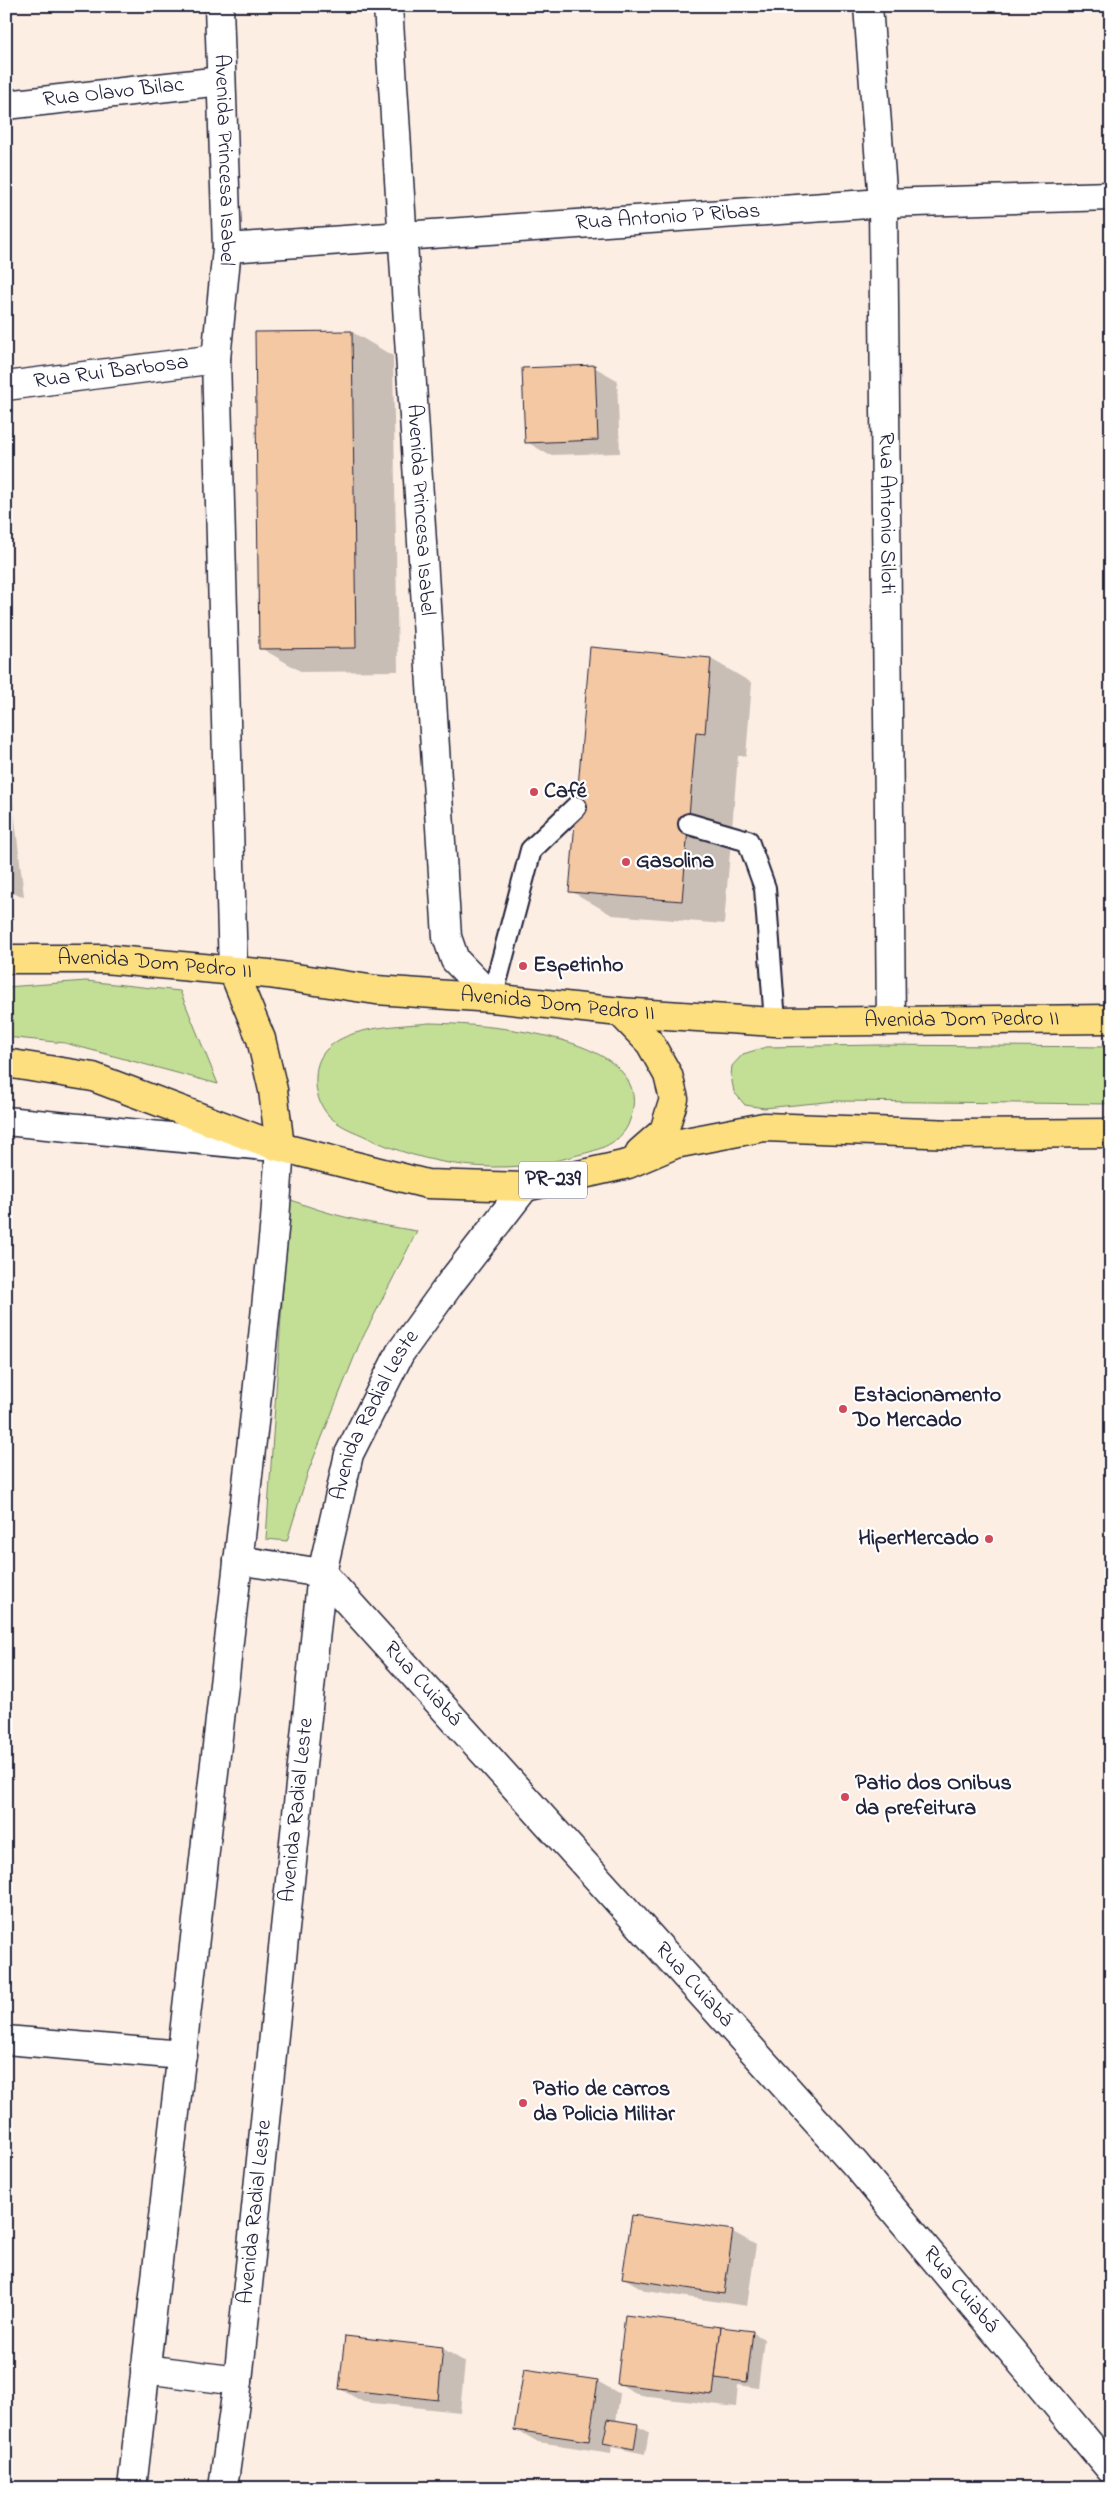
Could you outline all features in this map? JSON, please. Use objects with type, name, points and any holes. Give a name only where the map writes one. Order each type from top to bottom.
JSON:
[{"type":"main road","name":"Avenida Dom Pedro II","points":[[6,959],[104,959],[269,974],[376,990],[492,998],[620,1012],[775,1022],[1111,1019]]},
{"type":"main road","points":[[233,971],[261,1039],[273,1090],[280,1147]]},
{"type":"main road","points":[[620,1012],[650,1043],[668,1074],[674,1099],[664,1130],[628,1164]]},
{"type":"main road","name":"PR-239","points":[[6,1063],[93,1077],[280,1147],[427,1184],[525,1186],[628,1164],[675,1144],[764,1127],[954,1134],[1111,1133]]},
{"type":"street","name":"Avenida Princesa Isabel","points":[[219,6],[227,248],[216,359],[233,971]]},
{"type":"street","name":"Avenida Princesa Isabel","points":[[388,6],[447,937],[455,960],[492,998]]},
{"type":"street","name":"Rua Antonio Siloti","points":[[868,6],[883,203],[891,1020]]},
{"type":"street","name":"Rua Olavo Bilac","points":[[6,105],[220,81]]},
{"type":"street","name":"Rua Antonio P Ribas","points":[[227,248],[883,203],[1111,196]]},
{"type":"street","name":"Rua Rui Barbosa","points":[[6,386],[216,359]]},
{"type":"street","points":[[6,1121],[280,1147],[275,1220],[238,1560],[132,2488]]},
{"type":"street","name":"Avenida Radial Leste","points":[[223,2488],[238,2381],[322,1573],[349,1454],[400,1353],[452,1281],[525,1186]]},
{"type":"street","points":[[238,1560],[322,1573]]},
{"type":"street","name":"Rua Cuiabá","points":[[322,1573],[856,2165],[1111,2470]]},
{"type":"street","points":[[6,2040],[182,2055]]},
{"type":"street","points":[[145,2369],[238,2381]]},
{"type":"lane","points":[[492,998],[531,850],[576,807]]},
{"type":"lane","points":[[689,824],[748,841],[765,888],[775,1022]]},
{"type":"green space","points":[[86,981],[180,991],[218,1084],[65,1043],[6,1037],[6,987]]},
{"type":"green space","points":[[429,1023],[525,1032],[563,1040],[596,1053],[621,1071],[633,1095],[628,1125],[624,1132],[612,1143],[589,1152],[548,1162],[521,1166],[493,1167],[439,1161],[412,1155],[349,1129],[329,1116],[320,1103],[316,1077],[320,1060],[329,1047],[342,1038],[359,1032],[377,1028]]},
{"type":"green space","points":[[879,1045],[1111,1047],[1111,1104],[836,1101],[764,1108],[745,1105],[734,1092],[731,1076],[732,1066],[743,1054],[766,1047]]},
{"type":"green space","points":[[289,1199],[352,1219],[417,1231],[359,1345],[308,1472],[287,1541],[266,1539]]},
{"type":"building","points":[[352,331],[356,648],[259,649],[255,332]]},
{"type":"building","points":[[595,365],[598,440],[525,443],[522,368]]},
{"type":"building","points":[[590,647],[711,658],[705,733],[696,732],[682,901],[569,892]]},
{"type":"building","points":[[632,2215],[733,2230],[724,2294],[622,2278]]},
{"type":"building","points":[[625,2315],[721,2327],[713,2395],[617,2384]]},
{"type":"building","points":[[721,2327],[753,2331],[747,2382],[715,2378]]},
{"type":"building","points":[[345,2336],[443,2347],[438,2400],[339,2389]]},
{"type":"building","points":[[524,2369],[598,2380],[589,2441],[514,2430]]},
{"type":"building","points":[[608,2419],[638,2424],[634,2449],[603,2443]]},
{"type":"place","name":"Café","points":[[534,792]]},
{"type":"place","name":"Gasolina","points":[[626,862]]},
{"type":"place","name":"Espetinho","points":[[523,966]]},
{"type":"place","name":"Estacionamento Do Mercado","points":[[843,1409]]},
{"type":"place","name":"HiperMercado","points":[[989,1539]]},
{"type":"place","name":"Patio dos Onibus da prefeitura","points":[[845,1797]]},
{"type":"place","name":"Patio de carros da Policia Militar","points":[[523,2103]]}]
